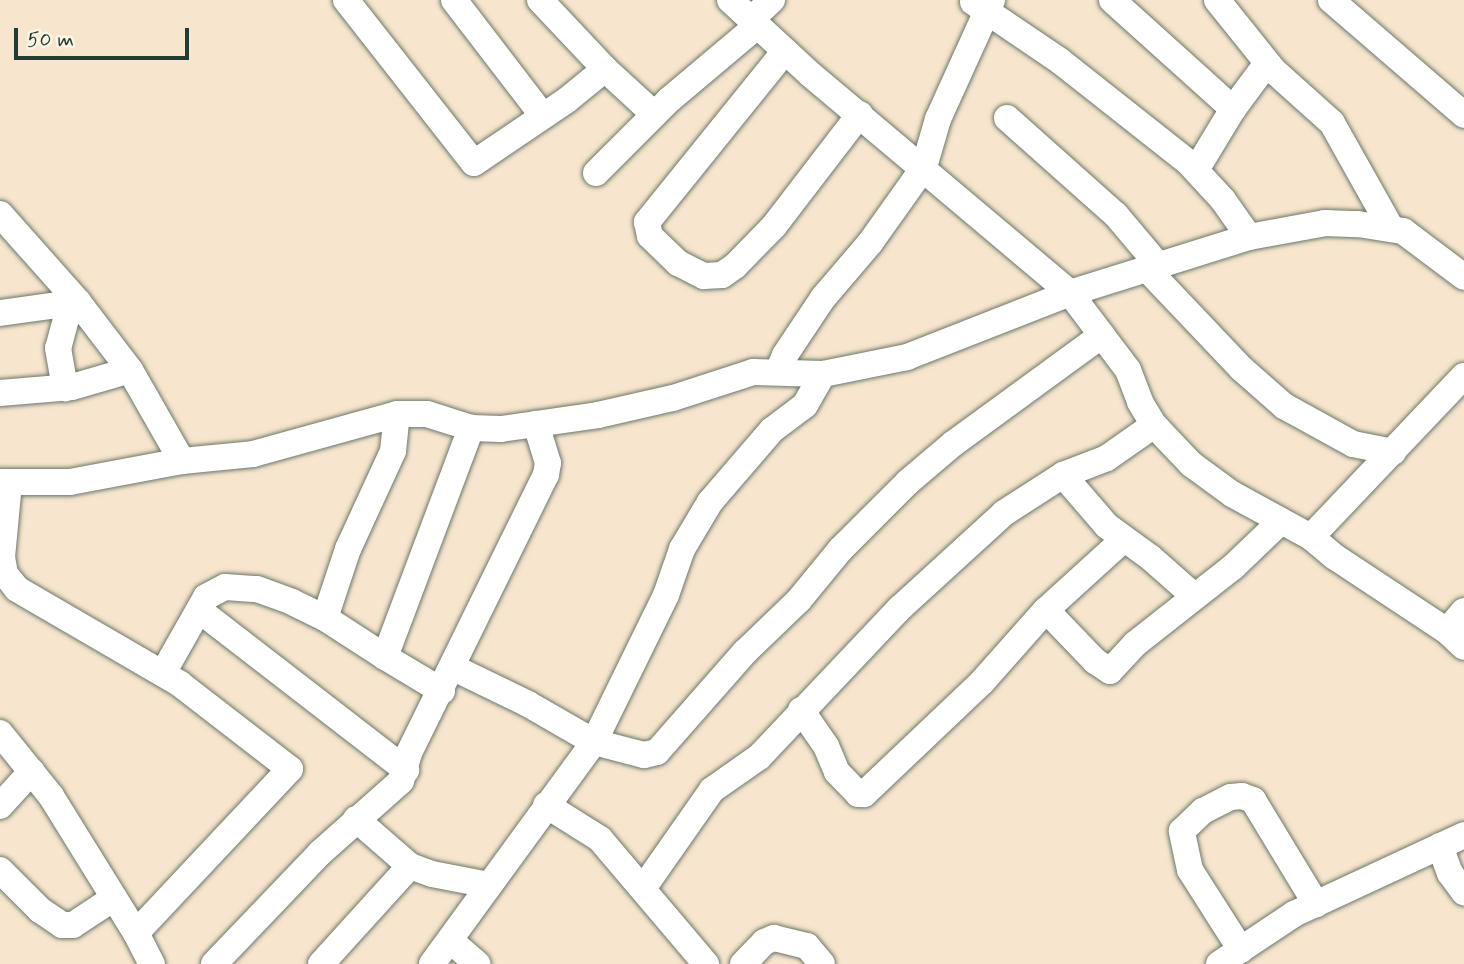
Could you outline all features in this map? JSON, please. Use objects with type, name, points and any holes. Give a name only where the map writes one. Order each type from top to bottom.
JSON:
[{"type":"street","points":[[346,0],[381,40],[472,162],[479,162],[604,69]]},
{"type":"street","points":[[454,0],[543,116]]},
{"type":"street","points":[[540,0],[604,69],[654,114]]},
{"type":"street","points":[[730,0],[785,51],[1070,293],[1128,370],[1140,402],[1154,425],[1191,464],[1232,494],[1311,537],[1335,557],[1455,639],[1464,611]]},
{"type":"street","points":[[596,173],[654,114],[755,22],[772,0]]},
{"type":"street","points":[[1111,0],[1233,109]]},
{"type":"street","points":[[1217,0],[1267,63],[1332,123],[1391,228]]},
{"type":"street","points":[[1331,0],[1464,115]]},
{"type":"street","points":[[778,371],[823,298],[870,243],[924,167],[938,119],[983,4],[1060,61],[1196,170],[1223,200],[1249,237]]},
{"type":"street","points":[[785,51],[647,222],[650,236],[678,262],[704,276],[722,275],[735,265],[774,226],[860,114]]},
{"type":"street","points":[[1196,170],[1233,109],[1267,63]]},
{"type":"street","points":[[1007,118],[1116,215],[1153,268],[1242,369],[1284,406],[1344,440],[1393,452]]},
{"type":"street","points":[[136,933],[290,769],[163,673],[17,589],[8,579],[2,557],[5,482],[70,482],[181,461],[253,454],[397,415],[427,414],[471,428],[501,429],[536,425],[673,398],[753,372],[822,374],[907,357],[1070,293],[1249,237],[1325,223],[1391,228],[1415,238],[1461,268]]},
{"type":"street","points":[[5,225],[130,370],[181,461]]},
{"type":"street","points":[[0,313],[71,304]]},
{"type":"street","points":[[65,388],[58,348],[71,304]]},
{"type":"street","points":[[163,673],[206,597],[216,589],[248,587],[292,602],[325,618],[385,657],[528,704],[594,742],[645,755],[657,752],[745,652],[799,600],[840,550],[908,482],[954,443],[1102,335]]},
{"type":"street","points":[[0,393],[65,388],[130,370]]},
{"type":"street","points":[[432,964],[594,742],[666,595],[682,549],[710,502],[772,430],[806,405],[822,374]]},
{"type":"street","points":[[1311,537],[1464,376]]},
{"type":"street","points":[[325,618],[348,549],[393,451],[397,415]]},
{"type":"street","points":[[214,964],[356,819],[397,785],[406,770],[409,753],[448,679],[548,471],[536,425]]},
{"type":"street","points":[[644,887],[712,790],[755,761],[899,609],[1004,513],[1063,475],[1107,458],[1154,425]]},
{"type":"street","points":[[385,657],[471,428]]},
{"type":"street","points":[[1063,475],[1102,522],[1123,540],[1152,558],[1194,596]]},
{"type":"street","points":[[1046,610],[1108,672],[1135,644],[1233,567],[1281,521]]},
{"type":"street","points":[[801,710],[826,746],[837,772],[854,791],[862,794],[982,682],[1046,610],[1123,540]]},
{"type":"street","points":[[199,610],[406,770]]},
{"type":"street","points":[[0,733],[32,771],[136,933],[152,964]]},
{"type":"street","points":[[0,806],[32,771]]},
{"type":"street","points":[[1315,904],[1285,848],[1253,800],[1242,796],[1231,797],[1203,811],[1182,831],[1190,870],[1230,957],[1294,914],[1464,835]]},
{"type":"street","points":[[546,805],[590,831],[644,887],[706,964]]},
{"type":"street","points":[[356,819],[410,866],[432,874],[489,885]]},
{"type":"street","points":[[1440,846],[1450,873],[1464,892]]},
{"type":"street","points":[[321,964],[410,866]]},
{"type":"street","points":[[3,879],[52,920],[69,926],[114,898]]},
{"type":"street","points":[[743,964],[759,946],[774,938],[807,946],[822,964]]},
{"type":"street","points":[[451,941],[477,964]]}]
